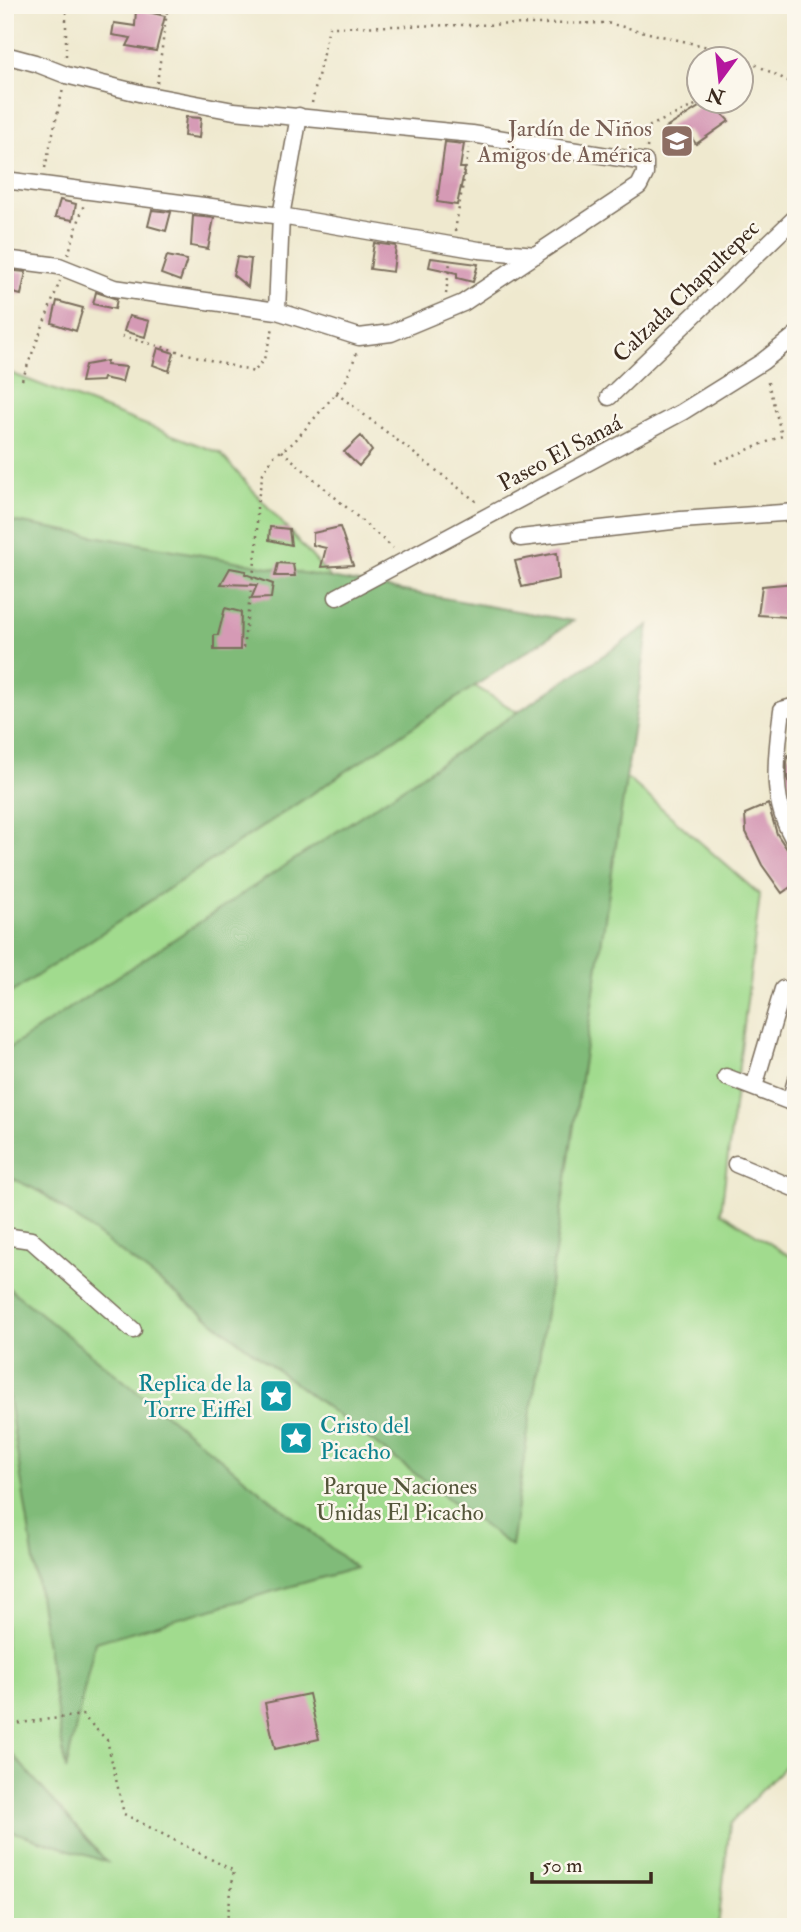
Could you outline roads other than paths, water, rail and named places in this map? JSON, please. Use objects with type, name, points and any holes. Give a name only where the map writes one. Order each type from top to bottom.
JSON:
[{"type":"street","points":[[5,55],[35,62],[66,75],[233,111],[471,134],[645,162],[645,174],[639,186],[463,303],[391,333],[359,337],[277,311],[114,288],[65,268],[5,259]]},
{"type":"street","points":[[277,311],[281,216],[304,116]]},
{"type":"street","points":[[5,180],[281,216],[452,245],[536,255]]},
{"type":"street","name":"Calzada Chapultepec","points":[[609,397],[796,217]]},
{"type":"street","name":"Paseo El Sanaá","points":[[337,597],[672,418],[762,362],[796,335]]},
{"type":"street","points":[[762,362],[796,347]]},
{"type":"street","points":[[520,538],[681,520],[796,512]]},
{"type":"street","points":[[796,706],[782,710],[776,782],[778,805],[796,843]]},
{"type":"street","points":[[754,1087],[783,989]]},
{"type":"street","points":[[726,1077],[793,1103],[796,1080]]},
{"type":"street","points":[[736,1164],[796,1189]]},
{"type":"street","points":[[5,1236],[31,1240],[134,1330]]},
{"type":"place","name":"Jardín de Niños Amigos de América","points":[[677,141]]},
{"type":"place","name":"Replica de la Torre Eiffel","points":[[276,1396]]},
{"type":"place","name":"Cristo del Picacho","points":[[296,1438]]},
{"type":"park label","name":"Parque Naciones Unidas El Picacho","points":[[400,1499]]}]
